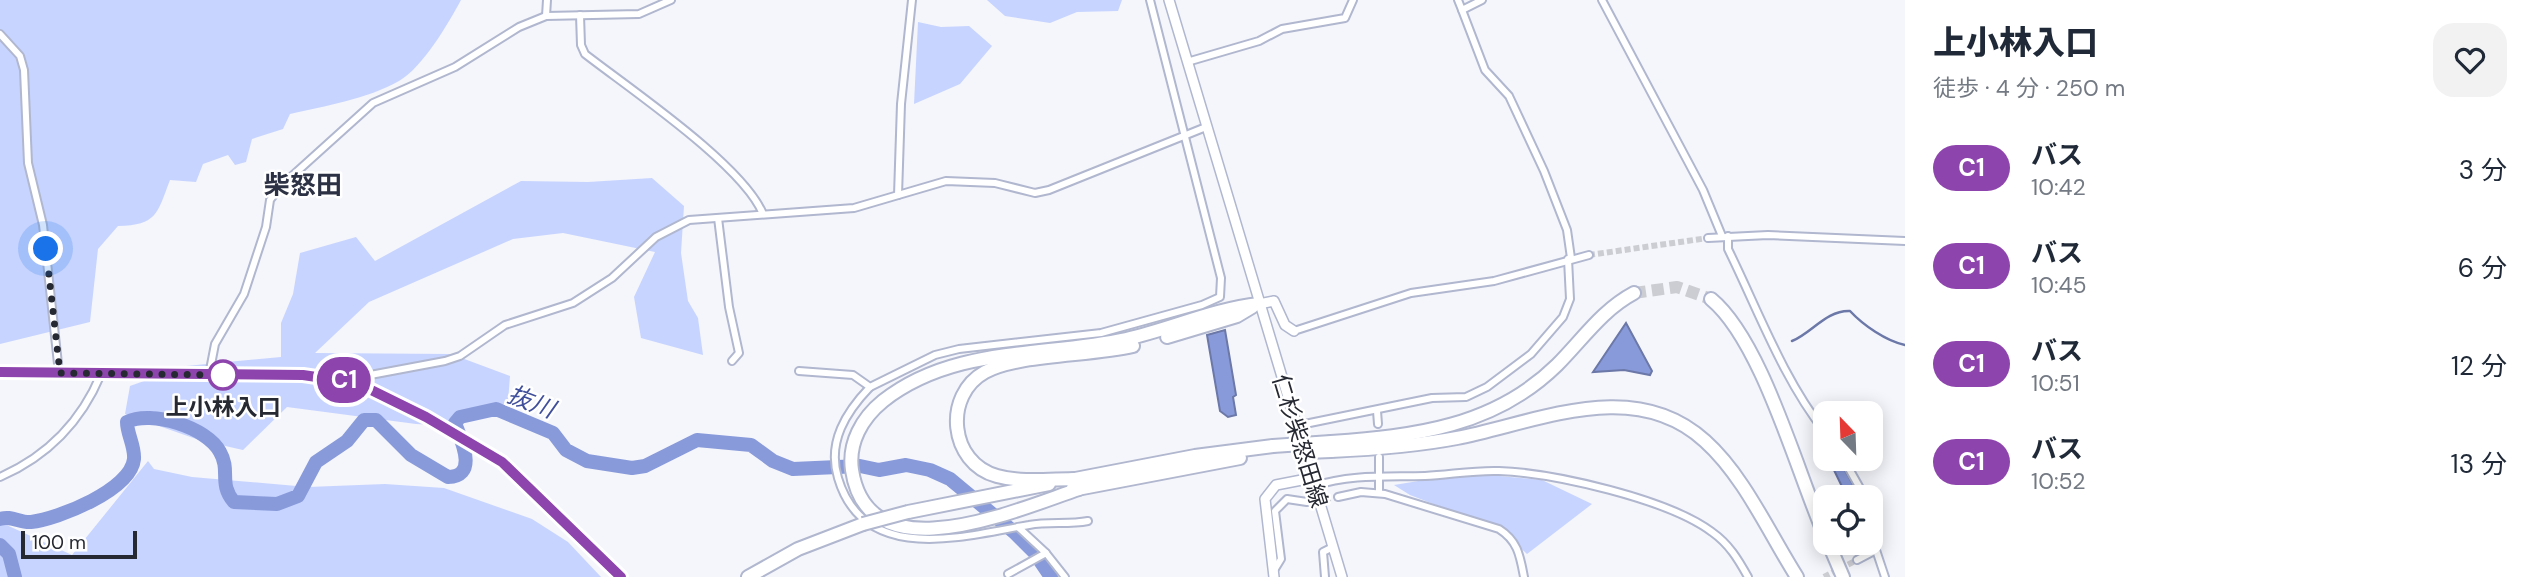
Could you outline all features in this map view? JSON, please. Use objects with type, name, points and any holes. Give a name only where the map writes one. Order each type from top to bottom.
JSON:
[{"type":"highway","points":[[1331,447],[1433,431],[1494,410],[1539,382],[1603,315],[1634,292]]},
{"type":"highway","points":[[1711,299],[1733,320],[1750,350],[1813,506]]},
{"type":"highway","points":[[1078,484],[1015,500],[972,522],[936,531],[898,527],[884,521],[867,506],[856,485],[851,458],[854,443],[865,419],[884,400],[913,382],[948,367],[1002,355],[1123,340],[1235,307],[1259,304]]},
{"type":"highway","points":[[1078,484],[1008,478],[984,471],[974,463],[960,443],[956,420],[961,398],[974,379],[1006,364],[1098,353],[1151,341],[1237,316],[1259,304]]},
{"type":"highway","points":[[748,577],[798,550],[864,527],[952,507],[1015,500],[1195,456],[1423,444],[1597,407],[1639,408],[1663,415],[1705,441],[1723,461],[1797,577]]},
{"type":"highway","points":[[762,577],[864,527]]},
{"type":"highway","points":[[1834,555],[1843,577]]},
{"type":"main road","name":"仁杉柴怒田線","points":[[1169,0],[1342,577]]},
{"type":"main road","points":[[1259,304],[1274,301],[1285,326],[1294,331]]},
{"type":"main road","points":[[0,372],[303,375],[357,383],[474,444],[520,478],[621,577]]},
{"type":"main road","points":[[1273,574],[1265,499],[1276,485],[1313,482]]},
{"type":"street","points":[[546,16],[547,0]]},
{"type":"street","points":[[209,375],[215,344],[244,294],[266,227],[270,200],[281,186],[373,103],[455,67],[519,27],[546,16],[639,14],[671,0]]},
{"type":"street","points":[[898,195],[902,156],[901,104],[912,0]]},
{"type":"street","points":[[1088,522],[1018,527],[978,536],[927,541],[898,536],[884,531],[857,512],[848,500],[837,475],[836,442],[849,412],[870,387],[935,355],[959,349],[1101,333],[1202,305],[1220,297],[1221,278],[1150,0]]},
{"type":"street","points":[[1187,62],[1259,41],[1282,29],[1345,18],[1353,0]]},
{"type":"street","points":[[1295,426],[1432,398],[1471,396],[1520,364],[1550,335],[1566,312],[1570,292],[1567,230],[1548,179],[1510,96],[1485,69],[1458,0]]},
{"type":"street","points":[[1462,10],[1482,0]]},
{"type":"street","points":[[1601,0],[1676,138],[1725,236],[1728,249],[1773,341],[1779,359],[1813,413]]},
{"type":"street","points":[[579,15],[581,45],[585,54],[705,148],[757,200],[763,214]]},
{"type":"street","points":[[0,34],[20,56],[24,70],[28,163],[43,225],[60,373]]},
{"type":"street","points":[[357,383],[365,376],[460,356],[505,325],[573,303],[596,290],[656,237],[689,220],[854,208],[946,181],[995,183],[1035,192],[1049,190],[1206,127]]},
{"type":"street","points":[[719,218],[729,307],[739,353],[732,361]]},
{"type":"street","points":[[1708,238],[1768,235],[1905,241]]},
{"type":"street","points":[[1294,331],[1393,298],[1502,279],[1569,259],[1589,256]]},
{"type":"street","points":[[799,371],[853,375],[870,387]]},
{"type":"street","points":[[0,477],[20,468],[79,419],[102,374]]},
{"type":"street","points":[[1377,411],[1378,424]]},
{"type":"street","points":[[1379,457],[1379,493]]},
{"type":"street","points":[[1313,482],[1380,475],[1511,472],[1628,496],[1704,526],[1729,546],[1748,577]]},
{"type":"street","points":[[1338,497],[1361,492],[1379,493],[1499,529],[1509,536],[1518,548],[1524,577]]},
{"type":"street","points":[[1273,574],[1281,559],[1275,511],[1287,499],[1307,502]]},
{"type":"street","points":[[1018,527],[1065,577]]},
{"type":"street","points":[[1325,577],[1324,552],[1333,547]]},
{"type":"street","points":[[1008,574],[1043,554]]},
{"type":"street","points":[[1857,560],[1866,555]]},
{"type":"street","points":[[1878,555],[1885,577]]},
{"type":"shaded area","points":[[0,0],[461,0],[426,56],[399,81],[360,97],[290,114],[283,129],[252,139],[246,162],[235,165],[228,155],[203,164],[196,182],[170,180],[154,215],[141,223],[118,226],[98,249],[90,322],[0,344]]},
{"type":"shaded area","points":[[987,0],[1122,0],[1118,11],[1077,12],[1050,23],[1005,16]]},
{"type":"shaded area","points":[[918,22],[941,27],[969,26],[992,46],[960,84],[914,104]]},
{"type":"shaded area","points":[[652,178],[684,206],[681,253],[688,301],[698,318],[703,355],[641,338],[634,297],[655,252],[563,233],[513,239],[369,302],[315,353],[451,354],[510,376],[508,402],[454,426],[416,424],[287,407],[243,450],[199,440],[125,414],[130,386],[186,366],[281,357],[281,323],[293,294],[300,253],[356,237],[375,261],[521,181],[588,182]]},
{"type":"shaded area","points":[[1626,323],[1652,371],[1650,375],[1624,370],[1593,372]]},
{"type":"shaded area","points":[[1225,330],[1236,395],[1233,397],[1236,415],[1228,417],[1220,411],[1207,335]]},
{"type":"shaded area","points":[[148,461],[154,469],[192,477],[308,487],[385,484],[444,488],[532,519],[568,542],[601,577],[0,577],[0,522],[72,555]]},
{"type":"shaded area","points":[[1834,471],[1845,471],[1853,485],[1841,485]]},
{"type":"shaded area","points":[[1467,473],[1542,480],[1592,504],[1527,554],[1499,529],[1410,495],[1394,485]]},
{"type":"waterway","points":[[1792,341],[1826,318],[1850,311],[1875,332],[1905,345]]},
{"type":"waterway","name":"抜川","points":[[0,519],[27,522],[43,520],[75,509],[107,492],[130,470],[134,454],[127,422],[137,419],[150,418],[178,423],[191,428],[213,443],[223,459],[225,483],[234,502],[277,504],[298,496],[316,462],[347,441],[364,420],[376,420],[411,455],[448,477],[457,475],[463,471],[465,456],[455,423],[460,417],[496,409],[553,433],[566,450],[587,461],[632,468],[645,466],[697,440],[751,445],[773,461],[793,469],[860,466],[879,470],[906,465],[930,470],[950,479],[1014,532],[1034,552],[1051,577]]},
{"type":"waterway","name":"抜川","points":[[0,545],[9,554],[15,577]]},
{"type":"tunnel","points":[[1589,255],[1708,238]]},
{"type":"tunnel","points":[[1634,293],[1677,287],[1711,299]]},
{"type":"tunnel","points":[[1307,502],[1338,497]]},
{"type":"tunnel","points":[[1824,577],[1857,560]]},
{"type":"bus line","name":"C1","points":[[0,372],[303,375],[357,383],[426,417],[502,462],[621,577]]},
{"type":"place","name":"上小林入口","points":[[223,375]]},
{"type":"district","name":"柴怒田","points":[[303,185]]},
{"type":"route","points":[[46,249],[60,373],[226,375],[223,375]]}]
